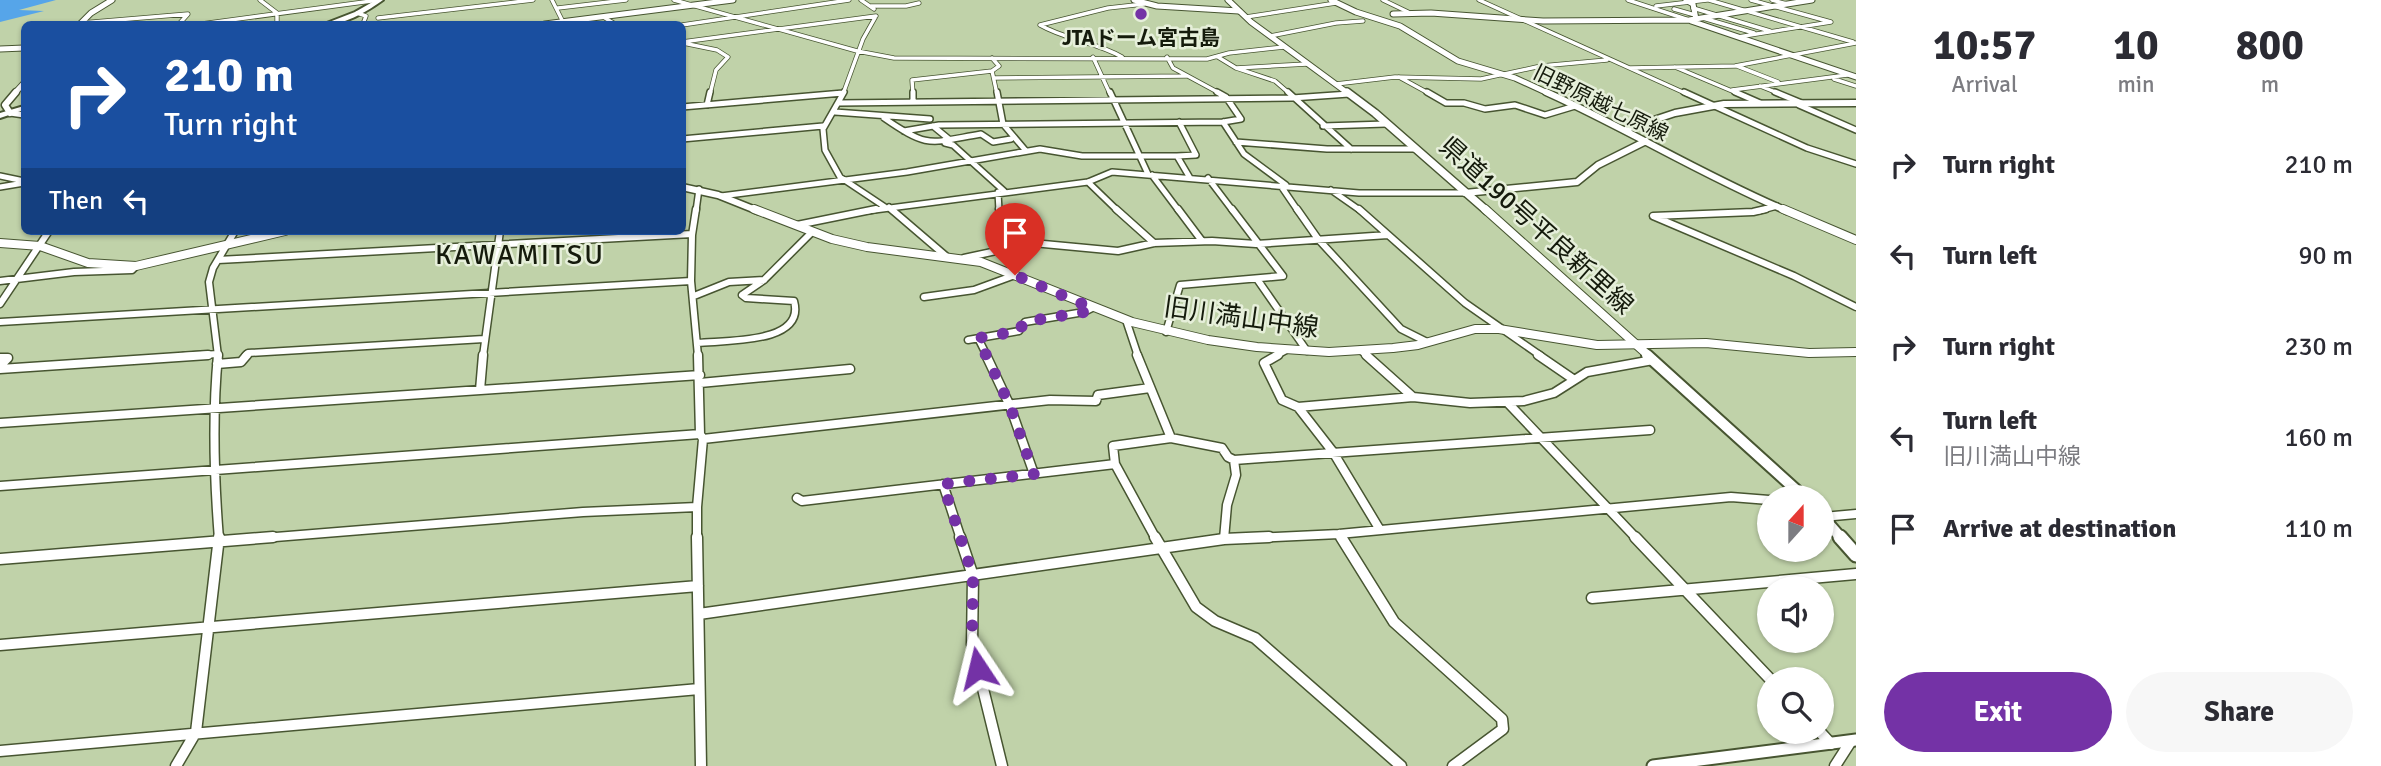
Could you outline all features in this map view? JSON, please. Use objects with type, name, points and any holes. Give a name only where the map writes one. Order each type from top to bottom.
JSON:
[{"type":"highway","points":[[335,21],[358,13],[379,0]]},
{"type":"highway","points":[[3,115],[21,109]]},
{"type":"main road","points":[[584,21],[733,0]]},
{"type":"main road","points":[[578,21],[743,0]]},
{"type":"main road","name":"県道190号平良新里線","points":[[1228,0],[1284,47],[1386,124],[1514,234],[1791,485]]},
{"type":"main road","points":[[1834,530],[1856,555]]},
{"type":"street","points":[[83,21],[112,0]]},
{"type":"street","points":[[260,0],[277,14]]},
{"type":"street","points":[[224,21],[379,0]]},
{"type":"street","points":[[378,18],[533,0]]},
{"type":"street","points":[[552,0],[558,8],[561,21]]},
{"type":"street","points":[[558,8],[626,0]]},
{"type":"street","points":[[674,0],[857,51],[906,59],[1218,57],[1229,53],[1284,47]]},
{"type":"street","points":[[686,24],[849,0]]},
{"type":"street","points":[[861,0],[876,11],[876,16],[857,51],[835,112],[823,126],[822,136],[831,163],[842,179],[873,196],[947,257]]},
{"type":"street","points":[[1134,0],[1144,4]]},
{"type":"street","points":[[1383,0],[1408,12]]},
{"type":"street","points":[[1479,0],[1807,148],[1856,164]]},
{"type":"street","points":[[1628,0],[1692,19]]},
{"type":"street","points":[[1650,6],[1708,0],[1856,43]]},
{"type":"street","points":[[1738,37],[1831,22],[1751,0]]},
{"type":"street","points":[[1772,0],[1787,4]]},
{"type":"street","points":[[1393,14],[1408,12],[1528,21],[1692,19],[1812,0]]},
{"type":"street","points":[[1122,57],[1102,45],[1059,36],[1040,26],[1108,8],[1144,4],[1243,14],[1334,1]]},
{"type":"street","name":"旧野原越七原線","points":[[1334,1],[1400,26],[1458,61],[1506,75],[1627,129],[1738,190],[1856,240]]},
{"type":"street","points":[[871,6],[906,6],[919,3]]},
{"type":"street","points":[[1690,3],[1692,19]]},
{"type":"street","points":[[1690,3],[1718,15],[1774,32]]},
{"type":"street","points":[[1663,6],[1738,37],[1856,77]]},
{"type":"street","points":[[358,13],[366,16],[364,21]]},
{"type":"street","points":[[112,21],[188,14],[182,21]]},
{"type":"street","points":[[277,14],[277,21]]},
{"type":"street","points":[[686,42],[876,16]]},
{"type":"street","points":[[1703,18],[1758,35]]},
{"type":"street","points":[[605,19],[609,21]]},
{"type":"street","points":[[1270,36],[1336,23],[1363,21]]},
{"type":"street","points":[[686,43],[717,50],[728,57],[716,70],[707,105]]},
{"type":"street","points":[[1626,68],[1735,66],[1856,43]]},
{"type":"street","points":[[0,49],[21,48]]},
{"type":"street","points":[[1093,57],[1150,175],[1202,241]]},
{"type":"street","points":[[904,131],[933,126],[1223,122],[1241,119],[1226,97],[1173,68],[1167,57]]},
{"type":"street","points":[[1218,57],[1258,78],[1275,81],[1352,149]]},
{"type":"street","points":[[913,100],[912,79],[992,71],[999,66],[992,58]]},
{"type":"street","points":[[1336,84],[1398,77],[1474,80],[1541,66],[1608,60]]},
{"type":"street","points":[[1236,68],[1307,64]]},
{"type":"street","points":[[1671,66],[1759,103]]},
{"type":"street","points":[[1735,66],[1779,83]]},
{"type":"street","points":[[992,71],[996,100],[1006,134],[1026,151]]},
{"type":"street","points":[[1732,90],[1847,75]]},
{"type":"street","points":[[994,78],[1188,76]]},
{"type":"street","points":[[1398,77],[1446,103],[1464,103],[1485,109],[1515,105],[1545,115],[1575,106]]},
{"type":"street","points":[[1830,77],[1856,86]]},
{"type":"street","points":[[21,86],[5,105],[3,115],[21,115]]},
{"type":"street","points":[[1759,86],[1807,105]]},
{"type":"street","points":[[686,107],[843,93]]},
{"type":"street","points":[[839,103],[913,100],[1292,98],[1349,94]]},
{"type":"street","points":[[1627,129],[1675,113],[1713,106],[1856,103]]},
{"type":"street","points":[[1799,105],[1856,130]]},
{"type":"street","points":[[835,112],[884,118],[930,119]]},
{"type":"street","points":[[884,118],[915,139],[953,145],[1001,192]]},
{"type":"street","points":[[722,196],[972,162],[1041,149],[1082,156],[1196,155],[1179,122]]},
{"type":"street","points":[[1223,122],[1243,153],[1284,186],[1318,239],[1402,329],[1427,342]]},
{"type":"street","points":[[1323,126],[1386,124]]},
{"type":"street","points":[[686,139],[823,126]]},
{"type":"street","points":[[933,126],[950,140]]},
{"type":"street","points":[[931,143],[981,134],[993,142],[1011,139]]},
{"type":"street","points":[[793,226],[887,207],[945,202],[1001,192],[1088,182],[1112,172],[1380,194],[1465,193],[1577,182],[1598,165],[1646,141]]},
{"type":"street","points":[[1236,142],[1285,148],[1415,149]]},
{"type":"street","points":[[1177,156],[1190,178]]},
{"type":"street","points":[[1116,157],[1122,172]]},
{"type":"street","points":[[0,176],[21,181]]},
{"type":"street","points":[[1166,332],[1180,285],[1283,276],[1208,178]]},
{"type":"street","points":[[1088,182],[1098,195],[1122,212],[1154,243]]},
{"type":"street","points":[[0,187],[21,183]]},
{"type":"street","name":"旧川満山中線","points":[[686,187],[722,196],[811,233],[867,247],[964,258],[1015,275],[1126,320],[1166,332],[1208,340],[1286,350],[1360,350],[1427,342],[1467,331],[1499,329],[1597,345],[1706,343],[1799,352],[1856,352]]},
{"type":"street","points":[[699,189],[692,234],[691,281],[698,343],[702,437],[697,507],[701,766]]},
{"type":"street","points":[[1329,189],[1357,206],[1465,303],[1573,379]]},
{"type":"street","points":[[1001,192],[999,211],[1015,245]]},
{"type":"street","points":[[1777,206],[1753,212],[1653,216],[1794,276],[1856,306]]},
{"type":"street","points":[[698,343],[775,335],[795,320],[797,312],[794,301],[746,298],[742,295],[764,280],[811,233]]},
{"type":"street","points":[[686,234],[692,234]]},
{"type":"street","points":[[0,304],[47,235]]},
{"type":"street","points":[[177,766],[196,732],[219,541],[213,470],[213,409],[218,359],[209,282],[211,270],[231,245],[234,235]]},
{"type":"street","points":[[0,243],[40,246],[75,260],[107,265],[136,265],[270,235]]},
{"type":"street","points":[[480,390],[484,339],[499,235]]},
{"type":"street","points":[[218,260],[674,235]]},
{"type":"street","points":[[964,258],[1015,245],[1058,244],[1118,251],[1154,243],[1202,241],[1256,244],[1388,236]]},
{"type":"street","points":[[74,272],[70,267],[75,260]]},
{"type":"street","points":[[0,281],[74,272],[132,270],[136,265]]},
{"type":"street","points":[[924,297],[974,290],[1015,275]]},
{"type":"street","points":[[1257,279],[1307,351]]},
{"type":"street","points":[[694,296],[729,282],[764,280]]},
{"type":"street","points":[[0,322],[691,281]]},
{"type":"street","points":[[968,340],[1019,331],[1024,322],[1084,312],[1092,308]]},
{"type":"street","points":[[1126,320],[1171,438]]},
{"type":"street","points":[[978,338],[1010,406],[1034,474]]},
{"type":"street","points":[[0,368],[218,359],[241,362],[248,353],[484,339]]},
{"type":"street","points":[[1286,350],[1264,363],[1282,400],[1298,407],[1333,452],[1380,530]]},
{"type":"street","points":[[1360,350],[1413,397]]},
{"type":"street","points":[[0,358],[8,358],[0,368]]},
{"type":"street","points":[[1298,407],[1413,397],[1470,403],[1524,401],[1555,393],[1587,372],[1653,360]]},
{"type":"street","points":[[0,423],[480,390],[850,369]]},
{"type":"street","points":[[0,486],[702,437],[1050,400],[1096,401],[1098,395],[1150,387]]},
{"type":"street","points":[[1507,401],[1605,508],[1758,667]]},
{"type":"street","points":[[1401,766],[1255,638],[1205,615],[1179,581],[1160,547],[1115,464],[1113,446],[1171,438],[1222,448],[1228,457],[1234,460],[1544,440],[1650,430]]},
{"type":"street","points":[[1224,539],[1227,505],[1237,475],[1234,460]]},
{"type":"street","points":[[797,498],[802,500],[1115,464]]},
{"type":"street","points":[[943,484],[973,576],[972,644],[1002,766]]},
{"type":"street","points":[[699,614],[1224,539],[1339,534],[1731,497],[1757,499]]},
{"type":"street","points":[[0,559],[583,512],[697,507]]},
{"type":"street","points":[[1834,515],[1856,514]]},
{"type":"street","points":[[1339,534],[1394,622],[1502,719],[1503,729],[1453,766]]},
{"type":"street","points":[[1592,598],[1856,574]]},
{"type":"street","points":[[0,645],[698,586]]},
{"type":"street","points":[[0,751],[699,689]]},
{"type":"street","points":[[1834,744],[1854,740]]},
{"type":"street","points":[[1835,766],[1854,740]]},
{"type":"street","points":[[1653,766],[1832,744]]},
{"type":"water","points":[[0,0],[56,0],[19,10],[44,11],[0,22]]},
{"type":"place","name":"JTAドーム宮古島","points":[[1141,14]]},
{"type":"district","name":"KAWAMITSU","points":[[520,255]]},
{"type":"route","points":[[978,668],[972,644],[973,576],[943,484],[1034,474],[1010,406],[978,338],[1019,331],[1024,322],[1084,312],[1092,308],[1015,275]]}]
